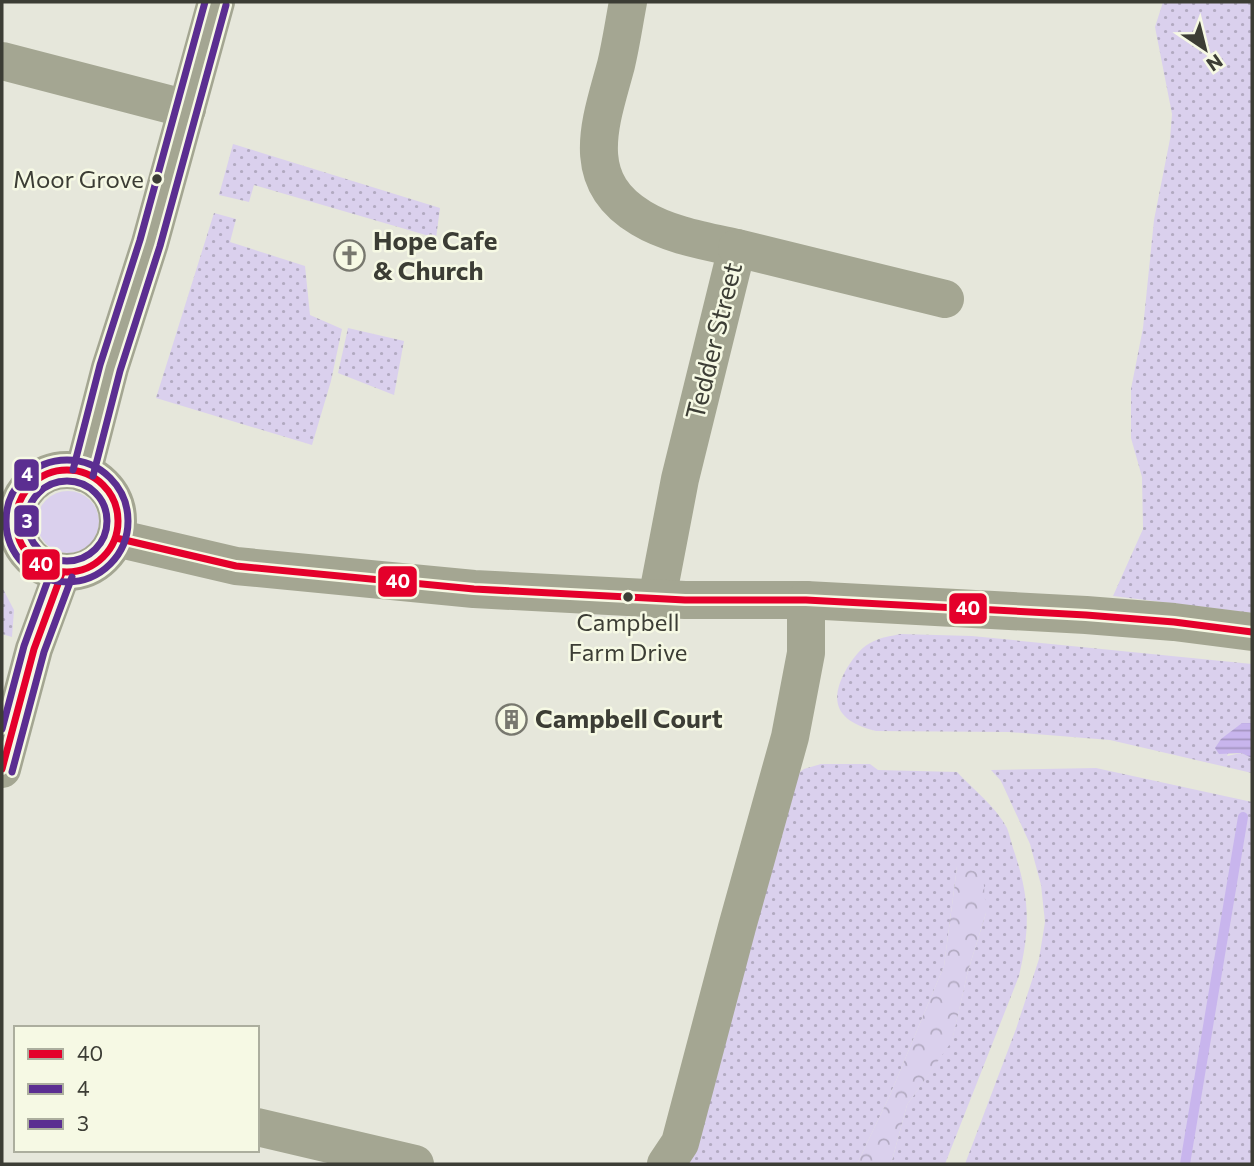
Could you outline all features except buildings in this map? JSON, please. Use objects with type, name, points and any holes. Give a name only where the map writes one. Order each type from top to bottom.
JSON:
[{"type":"street","points":[[83,473],[110,368],[150,243],[216,2]]},
{"type":"street","name":"Tedder Street","points":[[628,2],[617,60],[598,132],[600,164],[605,181],[627,208],[641,218],[678,234],[737,248],[680,479],[657,599]]},
{"type":"street","points":[[2,61],[187,109]]},
{"type":"street","points":[[737,248],[945,299]]},
{"type":"street","points":[[67,470],[83,473],[103,485],[116,506],[119,522],[116,538],[108,553],[80,572],[62,573],[47,569],[33,559],[10,533],[20,502],[28,488],[53,472],[67,470]]},
{"type":"street","points":[[116,538],[236,566],[474,589],[657,599],[806,600],[1111,617],[1252,632]]},
{"type":"street","points":[[2,769],[34,649],[62,573]]},
{"type":"street","points":[[666,1164],[680,1143],[790,737],[806,653],[806,600]]},
{"type":"street","points":[[259,1127],[415,1164]]},
{"type":"green space","points":[[1163,2],[1252,2],[1252,613],[1113,596],[1143,529],[1142,477],[1131,438],[1131,389],[1143,328],[1154,220],[1170,139],[1172,114],[1155,27]]},
{"type":"green space","points":[[233,144],[440,208],[436,238],[254,185],[249,202],[219,195]]},
{"type":"green space","points":[[214,213],[236,219],[230,242],[305,266],[310,315],[342,329],[331,381],[312,445],[156,398]]},
{"type":"green space","points":[[348,328],[404,341],[394,395],[338,373]]},
{"type":"green space","points":[[62,491],[74,491],[90,500],[97,510],[97,534],[90,544],[74,553],[62,553],[51,548],[42,539],[37,528],[37,516],[42,505],[51,496]]},
{"type":"green space","points":[[2,587],[14,610],[12,637],[2,634]]},
{"type":"green space","points":[[900,634],[972,636],[1252,664],[1252,723],[1242,723],[1227,756],[1241,753],[1252,758],[1252,773],[1110,740],[1009,732],[876,731],[863,727],[845,716],[840,709],[837,701],[841,680],[852,660],[866,646],[880,638]]},
{"type":"green space","points":[[821,764],[870,764],[878,770],[957,772],[991,806],[1007,828],[1024,886],[1027,929],[1019,976],[945,1164],[891,1164],[907,1105],[952,1040],[968,971],[986,913],[957,867],[944,966],[890,1095],[857,1164],[688,1164],[791,779],[804,769]]},
{"type":"green space","points":[[1096,768],[1252,802],[1252,1164],[965,1164],[1016,1029],[1039,959],[1045,922],[1041,885],[1030,844],[1001,781],[991,770]]},
{"type":"green space","points":[[957,867],[983,873],[986,913],[968,971],[952,1041],[907,1105],[891,1164],[857,1164],[890,1095],[944,966]]},
{"type":"shaded area","points":[[1242,723],[1252,723],[1252,758],[1241,753],[1219,754],[1215,748],[1221,739]]},
{"type":"waterway","points":[[1185,1164],[1243,817]]},
{"type":"transit line","name":"3","points":[[73,470],[100,365],[140,240],[205,2]]},
{"type":"transit line","name":"4","points":[[93,476],[120,371],[160,246],[226,5]]},
{"type":"transit line","name":"4","points":[[67,460],[90,464],[110,478],[124,498],[128,521],[124,544],[110,564],[90,578],[67,582],[44,578],[24,564],[10,544],[6,521],[10,498],[24,478],[44,464],[67,460]]},
{"type":"transit line","name":"40","points":[[67,470],[86,474],[103,485],[114,502],[118,521],[114,540],[103,557],[86,568],[67,572],[48,568],[31,557],[20,540],[16,521],[20,502],[31,485],[48,474],[67,470]]},
{"type":"transit line","name":"3","points":[[59,481],[75,481],[96,492],[107,513],[107,521],[107,529],[96,550],[75,561],[59,561],[45,555],[33,543],[27,529],[27,513],[33,499],[45,487],[59,481]]},
{"type":"transit line","name":"40","points":[[116,538],[236,566],[474,589],[685,600],[806,600],[1086,615],[1252,632]]},
{"type":"transit line","name":"3","points":[[2,729],[24,646],[52,569]]},
{"type":"transit line","name":"40","points":[[2,769],[34,649],[62,573]]},
{"type":"transit line","name":"4","points":[[12,772],[44,652],[72,577]]},
{"type":"place","name":"Moor Grove","points":[[157,179]]},
{"type":"place","name":"Hope Cafe & Church","points":[[350,256]]},
{"type":"place","name":"Campbell Farm Drive","points":[[628,597]]},
{"type":"place","name":"Campbell Court","points":[[512,719]]}]
